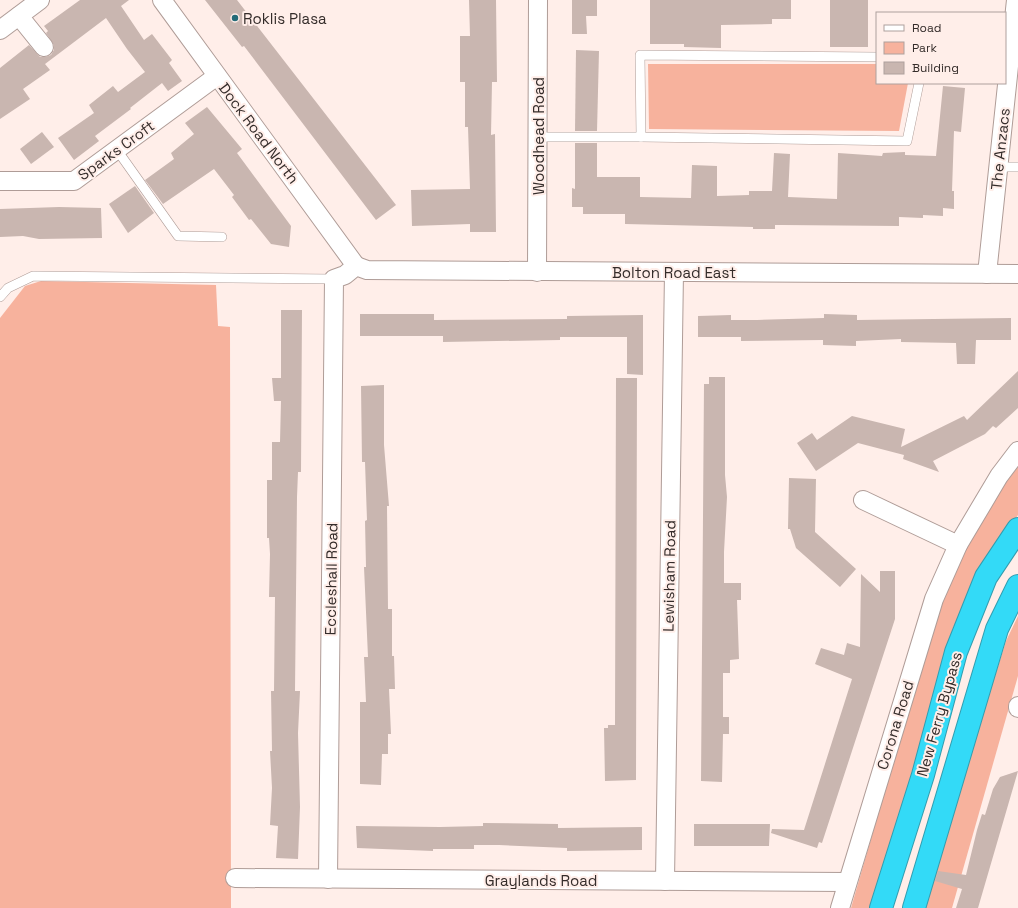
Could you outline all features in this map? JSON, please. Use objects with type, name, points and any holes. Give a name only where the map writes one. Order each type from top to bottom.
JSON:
[{"type":"highway","name":"New Ferry Bypass","points":[[881,908],[923,775],[956,652],[986,577],[1018,529]]},
{"type":"highway","name":"New Ferry Bypass","points":[[914,908],[997,629],[1018,586]]},
{"type":"street","points":[[0,30],[40,0]]},
{"type":"street","name":"Dock Road North","points":[[162,0],[356,266]]},
{"type":"street","name":"Woodhead Road","points":[[537,272],[538,0]]},
{"type":"street","name":"The Anzacs","points":[[1006,80],[1016,0]]},
{"type":"street","points":[[19,16],[44,47]]},
{"type":"street","name":"Sparks Croft","points":[[0,181],[74,181],[217,76]]},
{"type":"street","name":"The Anzacs","points":[[987,274],[1006,84]]},
{"type":"street","points":[[334,279],[345,275],[356,266]]},
{"type":"street","name":"Bolton Road East","points":[[356,266],[367,270],[1018,274]]},
{"type":"street","name":"Lewisham Road","points":[[664,881],[674,272]]},
{"type":"street","name":"Eccleshall Road","points":[[328,879],[334,279]]},
{"type":"street","name":"Corona Road","points":[[840,908],[934,599],[958,545],[999,476],[1018,451]]},
{"type":"street","points":[[863,500],[958,545]]},
{"type":"street","name":"Graylands Road","points":[[235,878],[847,882]]},
{"type":"lane","points":[[641,138],[640,55],[876,57]]},
{"type":"lane","points":[[538,137],[907,141],[919,84]]},
{"type":"lane","points":[[117,150],[178,236],[222,237]]},
{"type":"lane","points":[[998,167],[1018,167]]},
{"type":"lane","points":[[0,296],[8,288],[33,276],[334,279]]},
{"type":"green space","points":[[648,64],[876,64],[876,84],[908,84],[899,131],[649,129]]},
{"type":"green space","points":[[41,281],[216,285],[218,326],[230,327],[231,908],[0,908],[0,318],[25,286]]},
{"type":"green space","points":[[1018,467],[1018,515],[981,571],[953,628],[915,764],[870,908],[851,908],[935,618],[966,548],[996,495]]},
{"type":"green space","points":[[1018,616],[1018,676],[952,908],[925,908],[1006,641]]},
{"type":"building","points":[[80,0],[129,0],[121,6],[144,40],[152,34],[172,60],[169,63],[182,81],[168,91],[162,83],[95,136],[99,141],[74,160],[58,138],[94,113],[89,105],[113,86],[118,92],[145,72],[106,18],[45,64],[50,70],[23,89],[30,99],[0,119],[0,68],[29,45],[40,57],[51,55],[54,50],[54,45],[46,33],[48,31],[44,26]]},
{"type":"building","points":[[205,0],[237,0],[396,205],[376,220],[244,46],[242,47]]},
{"type":"building","points":[[469,0],[496,0],[497,82],[492,82],[491,135],[495,134],[496,232],[470,232],[470,224],[412,226],[411,190],[470,189],[468,127],[465,127],[465,82],[460,82],[460,36],[470,36]]},
{"type":"building","points":[[572,0],[597,0],[597,16],[586,16],[587,34],[572,34]]},
{"type":"building","points":[[650,0],[791,0],[791,19],[772,19],[772,24],[721,25],[721,48],[684,47],[684,44],[650,44]]},
{"type":"building","points":[[830,0],[868,0],[868,47],[830,47]]},
{"type":"building","points":[[576,50],[599,51],[597,131],[575,131]]},
{"type":"building","points":[[943,86],[965,88],[961,132],[954,131],[952,191],[954,191],[954,209],[943,208],[943,216],[923,215],[923,218],[899,217],[899,226],[775,225],[775,229],[753,229],[753,227],[625,224],[625,214],[583,214],[583,207],[572,207],[572,188],[575,189],[575,143],[597,143],[597,177],[640,177],[640,197],[691,198],[692,165],[717,166],[717,196],[749,195],[749,191],[772,191],[774,153],[790,154],[788,197],[837,199],[838,153],[882,156],[883,153],[905,152],[905,155],[936,156]]},
{"type":"building","points":[[207,107],[242,149],[237,153],[291,226],[289,247],[271,244],[251,219],[249,220],[232,197],[234,195],[214,169],[163,204],[145,180],[174,159],[171,153],[194,134],[185,123]]},
{"type":"building","points":[[42,132],[54,147],[31,164],[20,149]]},
{"type":"building","points":[[135,186],[154,213],[128,233],[109,204]]},
{"type":"building","points":[[59,207],[101,208],[102,238],[39,239],[23,236],[0,237],[0,209]]},
{"type":"building","points":[[281,310],[302,310],[301,472],[298,472],[297,497],[295,691],[300,691],[298,733],[300,807],[298,859],[276,858],[278,826],[270,825],[272,788],[270,751],[272,751],[271,691],[274,691],[275,597],[269,597],[270,554],[269,538],[267,538],[267,480],[272,480],[272,442],[280,442],[281,401],[274,401],[272,378],[281,378]]},
{"type":"building","points":[[360,314],[434,314],[434,320],[567,319],[567,316],[643,315],[643,375],[627,374],[627,337],[560,337],[560,340],[443,342],[443,336],[360,336]]},
{"type":"building","points":[[824,314],[857,315],[857,320],[1011,318],[1011,340],[976,340],[975,364],[957,364],[956,343],[901,342],[901,339],[856,341],[856,346],[823,345],[823,340],[741,341],[741,337],[698,337],[698,316],[731,315],[731,320],[757,320],[824,318]]},
{"type":"building","points":[[1018,371],[1018,408],[996,428],[993,426],[985,434],[933,461],[939,472],[903,459],[904,455],[858,443],[816,471],[797,443],[812,433],[817,440],[852,416],[905,429],[901,447],[964,416],[967,420]]},
{"type":"building","points":[[709,377],[725,377],[725,475],[727,497],[724,583],[741,583],[741,600],[737,600],[739,659],[730,660],[730,673],[723,673],[723,717],[729,717],[729,734],[723,734],[722,782],[701,781],[704,384],[709,384]]},
{"type":"building","points":[[616,378],[637,378],[636,780],[605,781],[604,728],[608,728],[608,725],[615,725]]},
{"type":"building","points":[[384,385],[384,445],[389,506],[387,506],[388,609],[392,609],[392,656],[394,656],[395,689],[389,689],[391,734],[388,734],[388,754],[382,754],[381,785],[360,784],[360,702],[366,702],[364,657],[368,657],[364,567],[366,567],[365,521],[367,520],[365,462],[362,462],[361,386]]},
{"type":"building","points":[[789,478],[816,479],[815,532],[856,569],[840,587],[796,548],[790,529],[788,529]]},
{"type":"building","points":[[880,571],[895,571],[895,619],[822,843],[819,842],[817,848],[771,833],[772,829],[804,830],[852,679],[815,664],[821,648],[844,655],[847,643],[860,647],[861,574],[880,592]]},
{"type":"building","points":[[1018,771],[978,908],[956,908],[962,889],[935,881],[938,871],[966,875],[982,814],[985,815],[993,789],[1000,777]]},
{"type":"building","points":[[483,823],[558,824],[558,828],[642,827],[642,850],[567,851],[567,848],[499,845],[474,845],[474,849],[433,849],[433,851],[357,848],[356,826],[483,826]]},
{"type":"building","points":[[694,824],[770,824],[769,846],[694,846]]},
{"type":"place","name":"Roklis Plasa","points":[[235,18]]}]
